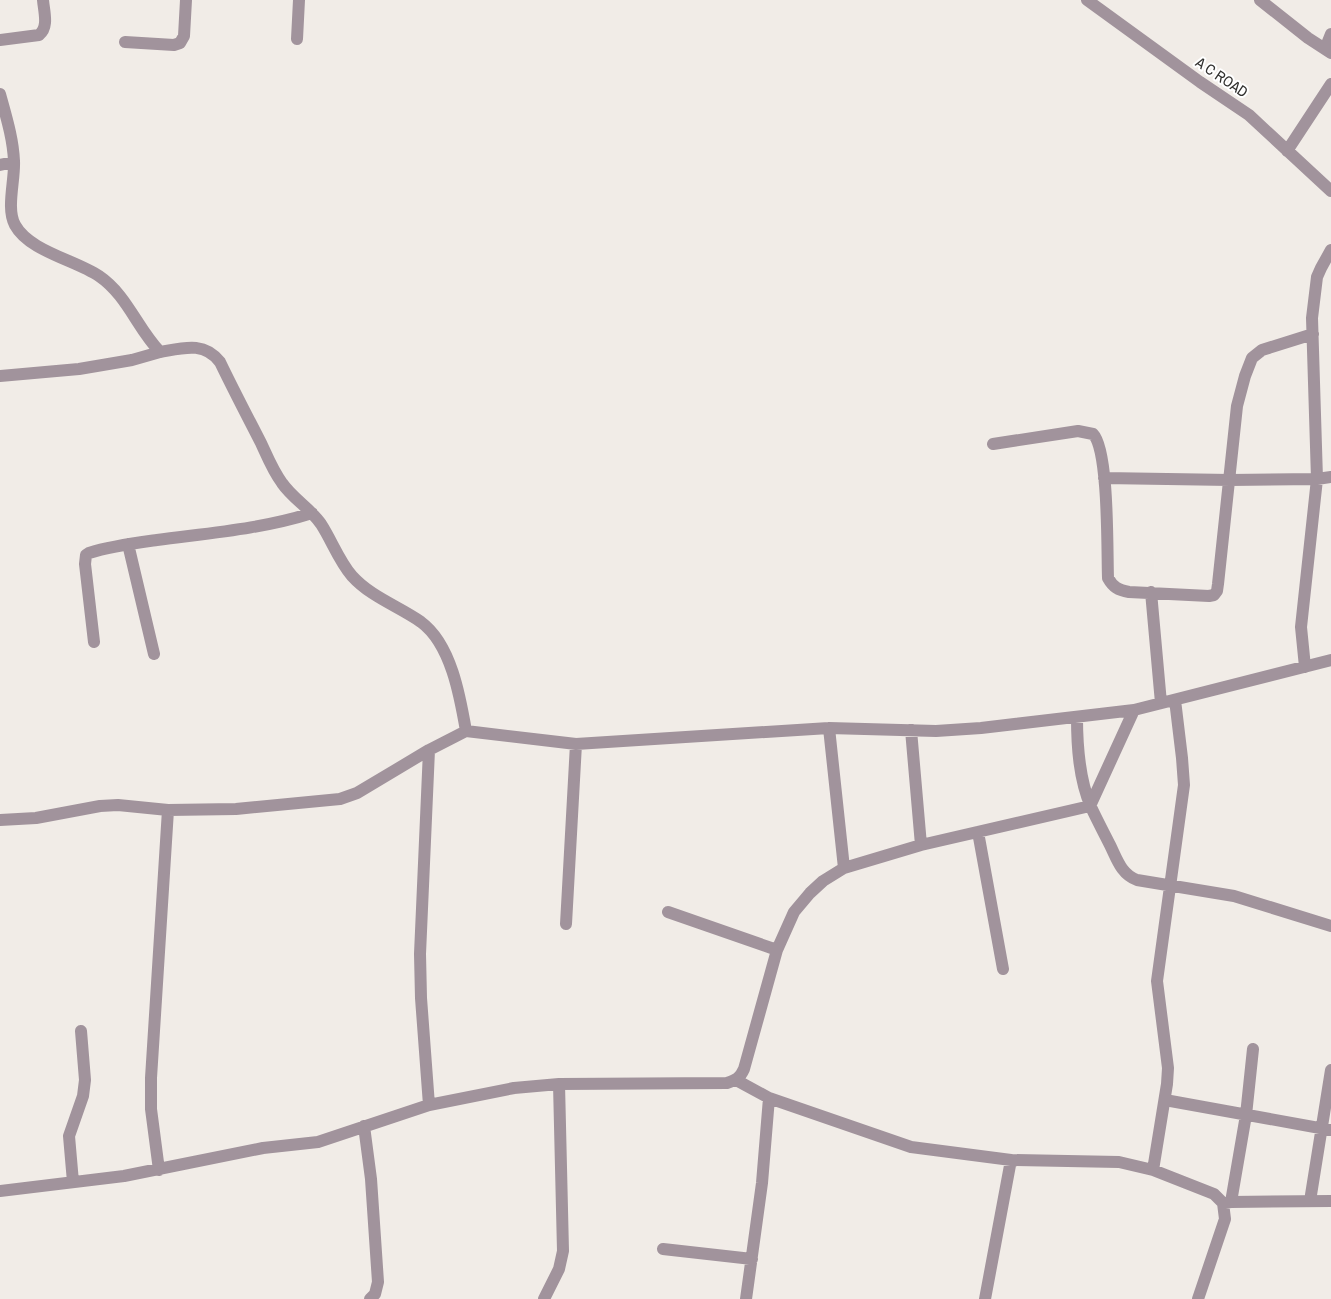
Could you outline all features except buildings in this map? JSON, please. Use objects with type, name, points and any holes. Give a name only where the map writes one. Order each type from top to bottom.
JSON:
[{"type":"street","points":[[0,40],[39,35],[44,31],[43,0]]},
{"type":"street","points":[[125,42],[174,45],[180,43],[184,36],[186,0]]},
{"type":"street","points":[[297,39],[299,0]]},
{"type":"street","name":"A C ROAD","points":[[1086,0],[1249,115],[1331,191]]},
{"type":"street","points":[[1260,0],[1308,38],[1328,51],[1331,34]]},
{"type":"street","points":[[1287,150],[1331,84]]},
{"type":"street","points":[[0,94],[3,116],[9,127],[14,162],[6,217],[27,239],[83,267],[112,286],[127,304],[160,352]]},
{"type":"street","points":[[0,165],[14,162]]},
{"type":"street","points":[[1305,667],[1301,627],[1316,480],[1312,318],[1318,277],[1331,250]]},
{"type":"street","points":[[993,444],[1078,431],[1093,434],[1099,443],[1101,452],[1104,478],[1108,578],[1112,586],[1122,591],[1214,595],[1217,591],[1240,390],[1252,358],[1262,350],[1313,334]]},
{"type":"street","points":[[0,376],[79,369],[132,360],[160,352],[200,348],[214,354],[220,362],[282,483],[312,513],[352,576],[374,594],[420,622],[434,633],[443,647],[452,671],[466,731]]},
{"type":"street","points":[[1104,478],[1316,480],[1331,477]]},
{"type":"street","points":[[94,642],[85,564],[86,555],[128,544],[246,529],[312,513]]},
{"type":"street","points":[[128,544],[154,654]]},
{"type":"street","points":[[1151,592],[1161,703]]},
{"type":"street","points":[[0,820],[36,818],[100,806],[118,805],[168,810],[236,809],[340,799],[364,789],[466,731],[576,744],[829,728],[936,731],[981,728],[1134,710],[1331,660]]},
{"type":"street","points":[[1153,1170],[1165,1100],[1168,1068],[1157,981],[1184,785],[1175,700]]},
{"type":"street","points":[[1090,806],[1134,710]]},
{"type":"street","points":[[1077,717],[1079,760],[1090,806],[1125,873],[1137,880],[1234,896],[1331,926]]},
{"type":"street","points":[[829,728],[844,868]]},
{"type":"street","points":[[910,730],[921,845]]},
{"type":"street","points":[[566,924],[576,744]]},
{"type":"street","points":[[429,1105],[421,998],[420,954],[430,750]]},
{"type":"street","points":[[0,1191],[159,1170],[263,1148],[318,1142],[429,1105],[514,1088],[559,1084],[727,1083],[736,1080],[741,1076],[744,1069],[777,950],[794,912],[823,881],[844,868],[921,845],[1090,806]]},
{"type":"street","points":[[159,1170],[151,1109],[150,1078],[168,810]]},
{"type":"street","points":[[978,832],[1003,969]]},
{"type":"street","points":[[668,912],[777,950]]},
{"type":"street","points":[[73,1182],[69,1136],[83,1096],[86,1080],[81,1031]]},
{"type":"street","points":[[1198,1299],[1225,1220],[1227,1202],[1246,1115],[1253,1049]]},
{"type":"street","points":[[1310,1201],[1326,1130],[1331,1070]]},
{"type":"street","points":[[736,1080],[769,1098],[911,1147],[1011,1160],[1119,1162],[1153,1170],[1214,1194],[1227,1202],[1331,1201]]},
{"type":"street","points":[[544,1299],[559,1269],[563,1251],[559,1084]]},
{"type":"street","points":[[746,1299],[762,1183],[769,1098]]},
{"type":"street","points":[[1165,1100],[1326,1130]]},
{"type":"street","points":[[364,1126],[371,1179],[378,1282],[375,1294],[370,1299]]},
{"type":"street","points":[[985,1299],[1011,1160]]},
{"type":"street","points":[[663,1250],[752,1259]]}]
